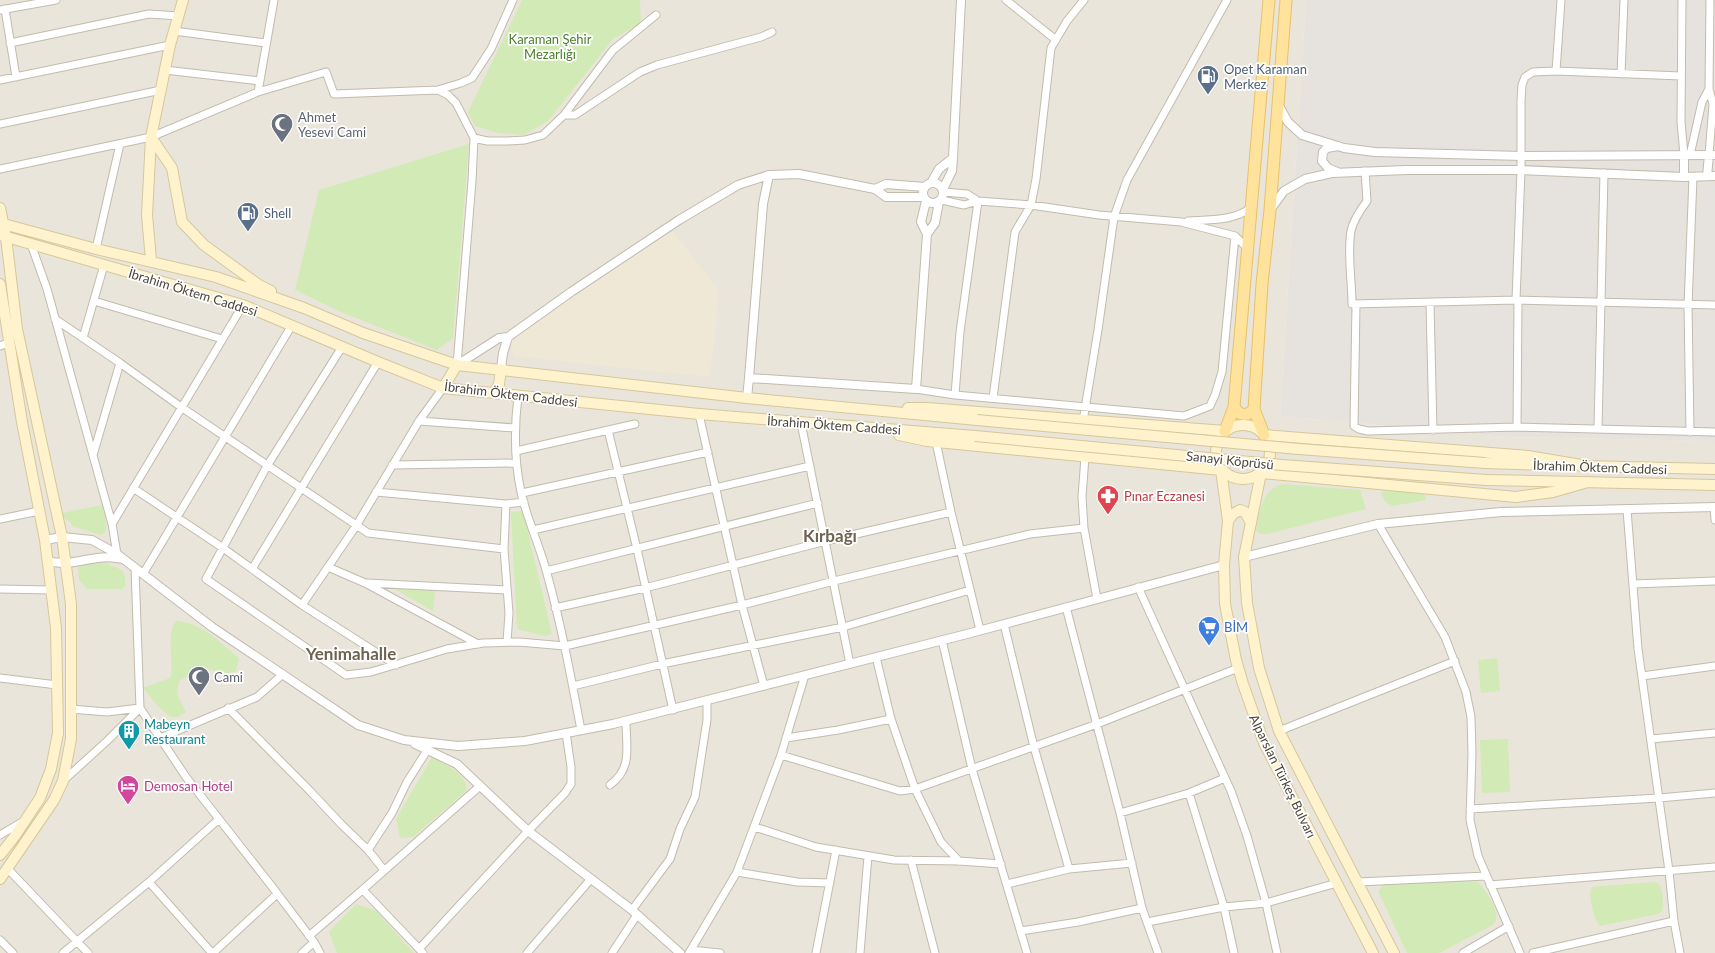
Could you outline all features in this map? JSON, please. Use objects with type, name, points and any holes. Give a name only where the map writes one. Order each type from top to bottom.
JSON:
[{"type":"main road","points":[[151,260],[147,215],[151,137],[170,45],[183,0]]},
{"type":"main road","points":[[179,16],[187,0]]},
{"type":"main road","points":[[1225,431],[1234,407],[1269,0]]},
{"type":"main road","points":[[1264,435],[1254,409],[1262,284],[1270,210],[1286,0]]},
{"type":"main road","points":[[151,137],[172,168],[182,222],[204,245],[259,285],[304,308]]},
{"type":"main road","points":[[0,208],[17,329],[62,537],[71,604],[71,739],[63,781],[54,800],[0,879]]},
{"type":"main road","name":"İbrahim Öktem Caddesi","points":[[2,224],[96,249],[151,260],[216,277],[304,308],[363,333],[458,365],[747,398],[977,420]]},
{"type":"main road","name":"İbrahim Öktem Caddesi","points":[[3,236],[243,305],[443,388],[699,414],[975,436]]},
{"type":"main road","points":[[0,284],[4,344],[45,540],[48,562],[56,628],[58,733],[51,769],[40,798],[0,855]]},
{"type":"main road","points":[[443,388],[458,365]]},
{"type":"main road","points":[[494,394],[499,384],[501,369]]},
{"type":"main road","points":[[1234,407],[1238,413],[1244,415],[1250,413],[1254,409]]},
{"type":"main road","points":[[855,409],[927,408],[1225,431]]},
{"type":"main road","name":"Sanayi Köprüsü","points":[[977,420],[1306,450],[1485,463]]},
{"type":"main road","points":[[1241,425],[1258,429],[1264,435],[1269,442],[1270,459],[1261,473],[1253,478],[1240,479],[1228,476],[1221,470],[1215,454],[1219,438],[1225,431],[1232,427],[1241,425]]},
{"type":"main road","points":[[848,426],[936,442],[1221,470]]},
{"type":"main road","points":[[1264,435],[1528,456],[1586,466]]},
{"type":"main road","name":"Sanayi Köprüsü","points":[[975,436],[1282,465],[1486,480]]},
{"type":"main road","name":"İbrahim Öktem Caddesi","points":[[1485,463],[1715,470]]},
{"type":"main road","name":"Alparslan Türkeş Bulvarı","points":[[1221,470],[1228,521],[1224,565],[1225,604],[1238,668],[1251,710],[1264,743],[1373,953]]},
{"type":"main road","points":[[1261,473],[1516,497],[1553,492],[1588,482]]},
{"type":"main road","name":"Alparslan Türkeş Bulvarı","points":[[1261,473],[1244,557],[1247,603],[1259,668],[1279,731],[1394,953]]},
{"type":"main road","name":"İbrahim Öktem Caddesi","points":[[1486,480],[1715,486]]},
{"type":"main road","points":[[1228,521],[1233,514],[1240,510],[1245,512],[1251,523]]},
{"type":"street","points":[[16,77],[3,10],[56,0]]},
{"type":"street","points":[[258,92],[274,0]]},
{"type":"street","points":[[0,169],[151,137],[258,92],[326,72],[334,94],[438,90],[461,83],[472,78],[491,49],[513,0]]},
{"type":"street","points":[[927,234],[935,223],[942,196],[952,170],[954,158],[961,0]]},
{"type":"street","points":[[1006,0],[1056,40]]},
{"type":"street","points":[[993,398],[1015,232],[1031,205],[1036,179],[1051,48],[1067,21],[1084,0]]},
{"type":"street","points":[[1083,420],[1098,330],[1114,217],[1127,180],[1227,0]]},
{"type":"street","points":[[1556,71],[1561,0]]},
{"type":"street","points":[[1621,74],[1624,0]]},
{"type":"street","points":[[1682,0],[1681,122],[1689,177],[1688,306],[1690,432]]},
{"type":"street","points":[[1687,155],[1702,102],[1709,89],[1712,68],[1710,0]]},
{"type":"street","points":[[10,42],[149,14],[179,16]]},
{"type":"street","points":[[474,138],[487,141],[507,142],[525,140],[543,135],[564,115],[613,50],[656,15]]},
{"type":"street","points":[[174,32],[266,43]]},
{"type":"street","points":[[564,115],[574,115],[640,72],[657,65],[761,37],[772,32]]},
{"type":"street","points":[[0,80],[170,45]]},
{"type":"street","points":[[165,70],[260,81]]},
{"type":"street","points":[[1517,427],[1517,300],[1521,170],[1521,101],[1522,85],[1525,77],[1533,72],[1556,71],[1681,76]]},
{"type":"street","points":[[1270,210],[1284,191],[1305,179],[1339,172],[1521,170],[1604,172],[1689,177],[1711,176],[1713,104],[1709,89]]},
{"type":"street","points":[[0,124],[161,90]]},
{"type":"street","points":[[438,90],[448,95],[456,103],[474,138],[458,365]]},
{"type":"street","points":[[1278,104],[1288,122],[1302,136],[1338,146],[1375,152],[1521,156],[1712,155]]},
{"type":"street","points":[[96,249],[120,144]]},
{"type":"street","points":[[1338,146],[1327,148],[1322,152],[1322,161],[1328,168],[1339,172]]},
{"type":"street","points":[[916,389],[927,234],[921,222],[925,199],[923,192],[939,169],[954,158]]},
{"type":"street","points":[[1365,171],[1367,201],[1361,209],[1351,230],[1352,304],[1517,300],[1715,306]]},
{"type":"street","points":[[1598,428],[1604,172]]},
{"type":"street","points":[[458,365],[499,338],[508,337],[571,292],[679,220],[738,185],[769,175],[799,174],[875,189],[886,197],[925,199],[930,204],[942,196],[967,194],[978,201]]},
{"type":"street","points":[[747,398],[763,204],[769,175]]},
{"type":"street","points":[[875,189],[886,184],[940,186],[942,196]]},
{"type":"street","points":[[942,196],[964,205],[978,201],[1031,205],[1114,217],[1182,222],[1233,218],[1252,207]]},
{"type":"street","points":[[955,395],[960,332],[978,201]]},
{"type":"street","points":[[1182,222],[1235,236],[1248,250]]},
{"type":"street","points":[[749,378],[916,389],[955,395],[1184,416],[1210,406],[1215,396],[1222,372],[1235,236]]},
{"type":"street","points":[[31,244],[47,289],[112,524],[117,554]]},
{"type":"street","points":[[83,338],[104,265]]},
{"type":"street","points":[[94,301],[222,339]]},
{"type":"street","points":[[1430,303],[1433,430]]},
{"type":"street","points":[[1356,304],[1354,426],[1359,429],[1368,431],[1517,427],[1715,432]]},
{"type":"street","points":[[112,524],[180,407],[243,305]]},
{"type":"street","points":[[55,319],[120,363],[180,407],[356,526],[368,532],[504,549]]},
{"type":"street","points":[[144,574],[292,326]]},
{"type":"street","points":[[501,369],[503,353],[508,337]]},
{"type":"street","points":[[342,347],[267,466],[206,579],[346,674],[371,672],[447,649],[478,644],[520,642],[565,646],[742,605],[834,581],[1030,534],[1084,528]]},
{"type":"street","points":[[252,569],[378,362]]},
{"type":"street","points":[[93,455],[120,363]]},
{"type":"street","points":[[302,605],[356,526],[419,421],[443,388]]},
{"type":"street","points":[[518,396],[515,428],[516,463],[524,502],[546,571],[565,646],[581,730]]},
{"type":"street","points":[[699,414],[742,605],[764,686]]},
{"type":"street","points":[[419,421],[515,428]]},
{"type":"street","points":[[801,423],[850,664]]},
{"type":"street","points":[[516,451],[635,424]]},
{"type":"street","points":[[608,430],[637,549],[673,710]]},
{"type":"street","points":[[936,442],[951,512],[980,630]]},
{"type":"street","points":[[522,493],[708,452]]},
{"type":"street","points":[[1085,457],[1082,496],[1084,528],[1097,599]]},
{"type":"street","points":[[392,465],[516,463]]},
{"type":"street","points":[[533,530],[810,466]]},
{"type":"street","points":[[133,488],[223,548],[302,605],[396,665]]},
{"type":"street","points":[[376,492],[506,504],[524,502]]},
{"type":"street","points":[[546,571],[818,503]]},
{"type":"street","points":[[506,504],[504,549],[508,613],[507,642]]},
{"type":"street","points":[[1244,557],[1378,524],[1501,512],[1714,507],[1715,520]]},
{"type":"street","points":[[1627,510],[1642,676],[1669,871],[1674,921],[1680,953]]},
{"type":"street","points":[[0,519],[39,511]]},
{"type":"street","points":[[555,608],[645,588],[826,541],[951,512]]},
{"type":"street","points":[[1378,524],[1445,637],[1466,692],[1471,717],[1472,753],[1470,820],[1478,856],[1520,953]]},
{"type":"street","points":[[45,540],[62,537],[92,540],[117,554],[212,627],[358,725],[428,749],[457,764],[528,831],[634,913],[680,953]]},
{"type":"street","points":[[48,562],[66,563],[102,557],[113,557],[124,560]]},
{"type":"street","points":[[404,740],[458,746],[525,741],[626,721],[1004,624],[1224,565]]},
{"type":"street","points":[[328,567],[365,583],[478,644]]},
{"type":"street","points":[[135,568],[140,708],[186,776],[314,942],[320,953]]},
{"type":"street","points":[[1633,584],[1715,581]]},
{"type":"street","points":[[365,583],[507,590]]},
{"type":"street","points":[[1138,587],[1225,778],[1248,836],[1266,903],[1277,953]]},
{"type":"street","points":[[0,589],[51,590]]},
{"type":"street","points":[[573,686],[752,644],[843,627],[970,590]]},
{"type":"street","points":[[1066,607],[1120,813],[1142,908],[1158,953]]},
{"type":"street","points":[[1004,624],[1034,747],[1069,869]]},
{"type":"street","points":[[942,640],[972,769],[1027,953]]},
{"type":"street","points":[[876,657],[890,719],[915,789],[941,842],[959,861]]},
{"type":"street","points":[[1279,731],[1455,661]]},
{"type":"street","points":[[1642,676],[1715,666]]},
{"type":"street","points":[[781,755],[900,791],[915,789],[1097,724],[1238,668]]},
{"type":"street","points":[[160,738],[257,696],[283,674]]},
{"type":"street","points":[[720,953],[690,951],[737,872],[781,755],[806,675]]},
{"type":"street","points":[[0,678],[57,685]]},
{"type":"street","points":[[612,953],[634,913],[670,859],[680,829],[695,797],[707,720],[707,701]]},
{"type":"street","points":[[71,709],[107,712],[140,708]]},
{"type":"street","points":[[63,781],[107,741],[140,708]]},
{"type":"street","points":[[228,708],[368,850],[384,870]]},
{"type":"street","points":[[786,738],[838,730],[890,719]]},
{"type":"street","points":[[610,785],[618,779],[626,766],[626,721]]},
{"type":"street","points":[[363,890],[421,951],[528,831],[565,793],[571,784],[571,767],[566,733]]},
{"type":"street","points":[[1651,739],[1715,733]]},
{"type":"street","points":[[368,850],[392,813],[407,782],[428,749]]},
{"type":"street","points":[[1120,813],[1189,793],[1225,778]]},
{"type":"street","points":[[309,936],[480,786]]},
{"type":"street","points":[[1189,793],[1224,907],[1234,953]]},
{"type":"street","points":[[1470,809],[1659,798],[1715,793]]},
{"type":"street","points":[[63,953],[149,882],[219,819]]},
{"type":"street","points":[[0,835],[25,820]]},
{"type":"street","points":[[754,827],[816,847],[894,860],[959,861],[1001,864]]},
{"type":"street","points":[[816,953],[836,850]]},
{"type":"street","points":[[860,953],[868,856]]},
{"type":"street","points":[[911,860],[935,953]]},
{"type":"street","points":[[1006,884],[1069,869],[1132,862]]},
{"type":"street","points":[[1490,885],[1715,867]]},
{"type":"street","points":[[8,869],[88,953]]},
{"type":"street","points":[[737,872],[797,882],[830,883]]},
{"type":"street","points":[[1358,882],[1486,876]]},
{"type":"street","points":[[527,953],[590,880]]},
{"type":"street","points":[[149,882],[212,953],[277,894]]},
{"type":"street","points":[[1146,922],[1224,907],[1266,903],[1337,883]]},
{"type":"street","points":[[1021,931],[1078,922],[1142,908]]},
{"type":"street","points":[[1534,953],[1674,921]]},
{"type":"street","points":[[1463,953],[1509,926]]},
{"type":"street","points":[[0,940],[13,953]]},
{"type":"street","points":[[302,953],[314,942]]},
{"type":"shaded area","points":[[0,0],[1306,0],[1280,416],[1506,437],[1715,441],[1715,953],[0,953]]},
{"type":"shaded area","points":[[1306,0],[1715,0],[1715,441],[1506,437],[1280,416]]},
{"type":"shaded area","points":[[673,231],[719,291],[711,369],[708,377],[514,356],[509,335]]},
{"type":"green space","name":"Karaman Şehir Mezarlığı","points":[[522,0],[640,0],[641,23],[613,39],[548,121],[524,135],[498,133],[475,126],[468,112]]},
{"type":"green space","points":[[469,144],[453,338],[437,350],[343,313],[295,290],[319,190]]},
{"type":"green space","points":[[1282,484],[1360,490],[1366,509],[1267,534],[1260,534],[1256,531],[1260,509],[1270,491]]},
{"type":"green space","points":[[1383,491],[1424,493],[1426,500],[1393,506],[1386,503],[1381,494]]},
{"type":"green space","points":[[102,505],[106,522],[105,533],[101,535],[72,526],[70,522],[63,517],[62,513]]},
{"type":"green space","points":[[523,511],[552,634],[544,636],[517,629],[511,512]]},
{"type":"green space","points":[[91,560],[108,564],[122,570],[125,577],[125,586],[122,589],[87,589],[79,580],[78,565]]},
{"type":"green space","points":[[391,587],[435,589],[433,611]]},
{"type":"green space","points":[[176,621],[185,622],[202,629],[218,640],[239,658],[236,672],[226,673],[203,668],[179,681],[177,694],[186,712],[178,717],[170,717],[157,705],[143,688],[170,678],[172,664],[171,634]]},
{"type":"green space","points":[[1497,658],[1500,691],[1481,693],[1478,660]]},
{"type":"green space","points":[[1508,739],[1510,792],[1482,793],[1480,740]]},
{"type":"green space","points":[[432,757],[449,766],[459,774],[466,784],[467,790],[413,837],[400,838],[396,819]]},
{"type":"green space","points":[[1396,878],[1478,882],[1485,890],[1494,906],[1496,921],[1491,926],[1439,953],[1407,953],[1378,891],[1386,881]]},
{"type":"green space","points":[[1654,882],[1659,884],[1661,890],[1663,901],[1662,911],[1658,914],[1600,926],[1592,907],[1590,895],[1592,887]]},
{"type":"green space","points":[[356,904],[375,910],[414,953],[337,953],[329,932]]},
{"type":"place","name":"Opet Karaman Merkez","points":[[1208,96]]},
{"type":"place","name":"Ahmet Yesevi Cami","points":[[282,144]]},
{"type":"place","name":"Shell","points":[[248,232]]},
{"type":"place","name":"Pınar Eczanesi","points":[[1108,516]]},
{"type":"place","name":"BİM","points":[[1209,646]]},
{"type":"place","name":"Cami","points":[[199,696]]},
{"type":"place","name":"Mabeyn Restaurant","points":[[129,750]]},
{"type":"place","name":"Demosan Hotel","points":[[128,806]]},
{"type":"district","name":"Kırbağı","points":[[830,535]]},
{"type":"district","name":"Yenimahalle","points":[[351,653]]}]
